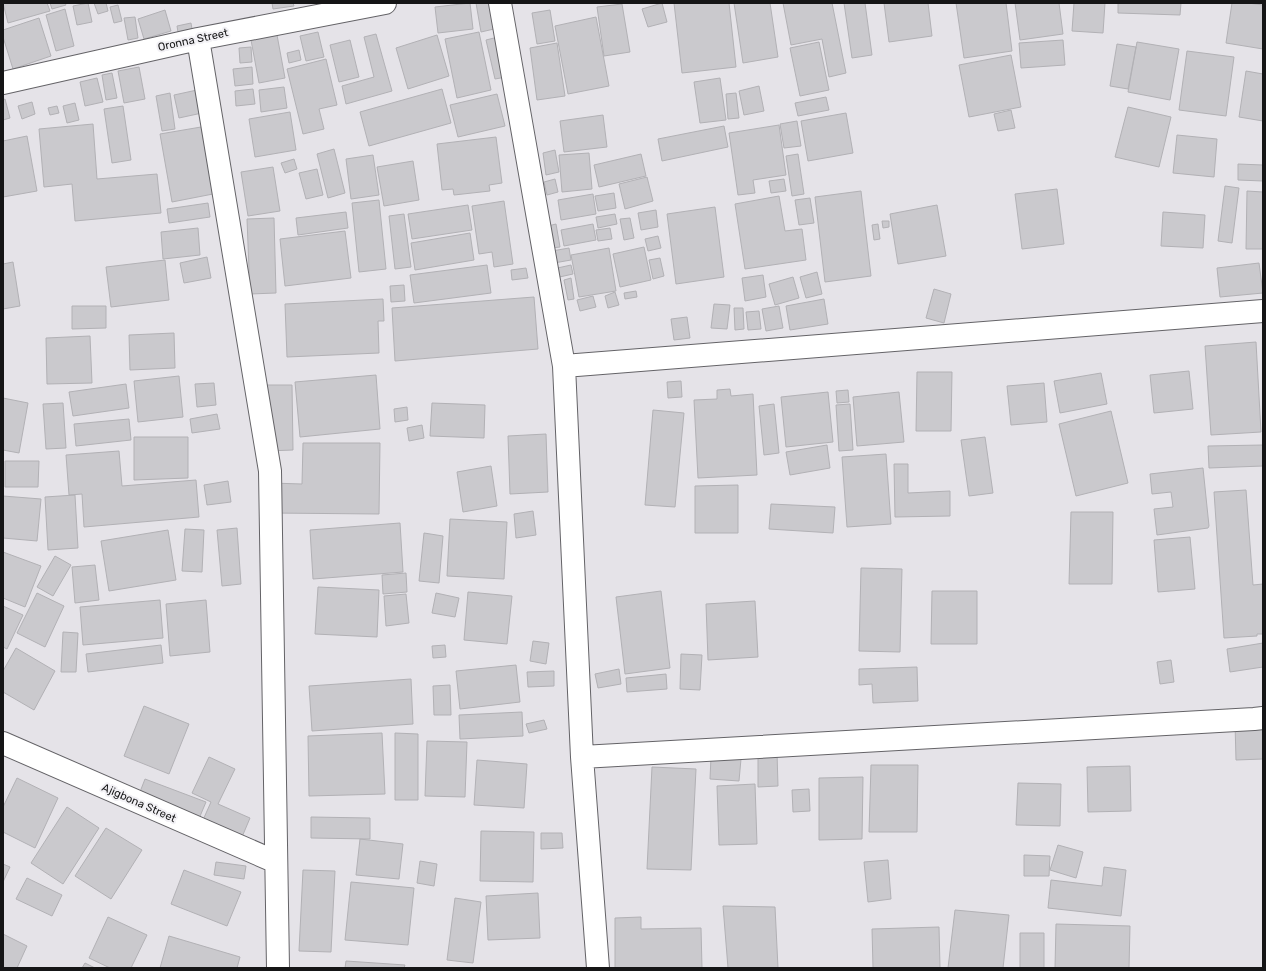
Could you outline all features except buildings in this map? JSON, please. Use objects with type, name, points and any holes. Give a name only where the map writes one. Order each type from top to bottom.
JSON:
[{"type":"street","name":"Oronna Street","points":[[3,83],[198,38],[385,3]]},
{"type":"street","points":[[500,3],[564,366],[582,757],[598,968]]},
{"type":"street","points":[[198,38],[270,471],[278,968]]},
{"type":"street","points":[[564,366],[1263,311]]},
{"type":"street","points":[[582,757],[1263,718]]},
{"type":"street","name":"Ajigbona Street","points":[[3,743],[276,862]]}]
